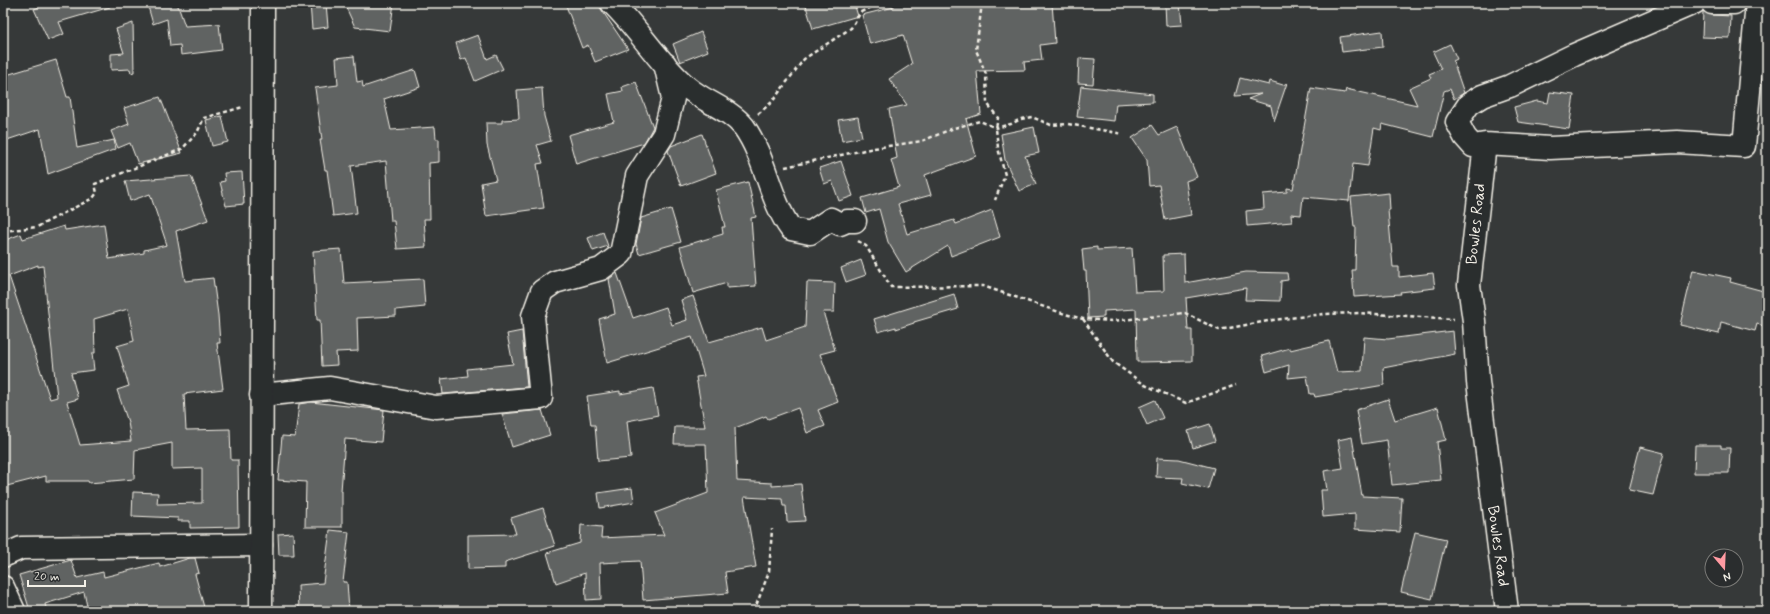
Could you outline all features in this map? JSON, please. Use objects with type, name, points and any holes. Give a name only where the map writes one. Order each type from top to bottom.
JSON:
[{"type":"street","points":[[261,611],[263,3]]},
{"type":"street","points":[[612,3],[629,20],[686,87],[732,116],[744,127],[767,172],[783,219],[791,229],[810,233],[832,219],[840,224],[847,221],[855,221]]},
{"type":"street","points":[[1694,3],[1574,55],[1469,104],[1457,122],[1465,137],[1473,146],[1485,144],[1550,148],[1677,142],[1744,146],[1757,3]]},
{"type":"street","points":[[1712,3],[1734,3]]},
{"type":"street","points":[[261,395],[330,388],[436,407],[541,398],[533,316],[542,291],[555,282],[601,269],[621,254],[637,176],[664,134],[673,98],[665,64]]},
{"type":"street","name":"Bowles Road","points":[[1485,144],[1469,285],[1474,321],[1478,382],[1507,611]]},
{"type":"street","points":[[3,556],[21,548],[261,545]]},
{"type":"street","points":[[3,587],[14,611]]},
{"type":"path","points":[[744,127],[772,102],[804,59],[851,28],[862,12],[880,3]]},
{"type":"path","points":[[982,3],[976,50],[986,74],[987,103],[998,118],[996,128],[998,148],[1005,175],[995,200]]},
{"type":"path","points":[[3,231],[37,227],[93,198],[97,193],[95,184],[182,149],[197,133],[204,118],[231,109],[263,104]]},
{"type":"path","points":[[767,172],[874,148],[922,142],[954,128],[980,121],[996,128],[1011,124],[1021,119],[1032,117],[1051,125],[1068,124],[1123,134]]},
{"type":"path","points":[[832,219],[866,246],[891,287],[983,286],[1083,318],[1112,322],[1185,313],[1219,330],[1273,320],[1324,314],[1359,313],[1474,321]]},
{"type":"path","points":[[1083,318],[1113,362],[1145,385],[1186,403],[1236,385]]},
{"type":"path","points":[[754,611],[769,572],[772,529]]},
{"type":"building","points":[[49,3],[109,3],[110,7],[59,22],[64,34],[48,40],[34,9]]},
{"type":"building","points":[[147,3],[177,3],[185,26],[219,24],[222,50],[181,55],[180,45],[170,46],[167,19],[153,24]]},
{"type":"building","points":[[310,3],[326,3],[328,27],[312,29]]},
{"type":"building","points":[[344,3],[394,3],[390,31],[355,27]]},
{"type":"building","points":[[565,3],[597,3],[628,49],[595,62],[588,45],[582,48]]},
{"type":"building","points":[[805,3],[854,3],[858,16],[813,29]]},
{"type":"building","points":[[893,3],[1052,3],[1055,43],[1040,45],[1042,60],[1024,62],[1025,70],[977,71],[981,114],[966,119],[976,156],[925,175],[931,195],[898,204],[907,234],[954,220],[956,224],[992,210],[1000,237],[951,256],[948,246],[906,272],[888,242],[879,209],[866,213],[862,198],[899,187],[891,160],[897,158],[889,109],[907,105],[889,79],[912,64],[903,35],[870,44],[862,15],[894,7]]},
{"type":"building","points":[[1165,3],[1180,3],[1182,25],[1166,26]]},
{"type":"building","points":[[1703,11],[1712,15],[1731,16],[1730,38],[1702,37]]},
{"type":"building","points":[[133,23],[134,72],[131,73],[130,69],[111,70],[111,54],[124,53],[116,29]]},
{"type":"building","points":[[1382,31],[1383,47],[1342,52],[1340,37]]},
{"type":"building","points":[[701,32],[708,51],[680,62],[673,44]]},
{"type":"building","points":[[478,35],[487,59],[496,55],[503,69],[475,81],[466,58],[461,60],[456,43]]},
{"type":"building","points":[[1450,44],[1457,59],[1453,61],[1464,93],[1454,99],[1450,89],[1444,91],[1433,137],[1382,124],[1381,130],[1374,128],[1368,166],[1353,164],[1349,201],[1303,197],[1301,215],[1291,214],[1292,222],[1247,226],[1246,211],[1264,209],[1263,194],[1287,192],[1287,188],[1293,189],[1311,88],[1345,93],[1346,89],[1417,105],[1409,88],[1431,78],[1429,74],[1441,69],[1433,52]]},
{"type":"building","points":[[354,56],[357,82],[362,81],[363,87],[415,70],[420,87],[384,99],[391,130],[435,127],[436,139],[439,139],[439,162],[429,163],[430,219],[424,219],[426,247],[397,249],[394,221],[391,221],[386,161],[351,166],[357,213],[333,216],[327,170],[325,170],[320,140],[322,140],[315,88],[338,85],[336,58]]},
{"type":"building","points":[[1079,58],[1095,59],[1093,84],[1078,83]]},
{"type":"building","points":[[56,60],[67,97],[70,97],[77,148],[114,140],[116,149],[48,174],[40,129],[7,140],[3,128],[3,76]]},
{"type":"building","points":[[1240,78],[1269,85],[1270,81],[1283,85],[1287,83],[1274,121],[1271,106],[1248,99],[1261,94],[1235,96]]},
{"type":"building","points":[[636,82],[653,127],[644,143],[576,164],[568,135],[614,122],[608,94],[623,91],[622,87]]},
{"type":"building","points":[[1081,86],[1153,94],[1153,102],[1116,104],[1114,121],[1077,117]]},
{"type":"building","points":[[542,88],[544,116],[551,141],[537,145],[543,163],[537,164],[544,208],[486,216],[481,183],[496,180],[487,145],[486,123],[502,123],[502,120],[519,119],[517,90]]},
{"type":"building","points":[[1550,92],[1574,95],[1569,129],[1518,122],[1514,107],[1537,101],[1548,103]]},
{"type":"building","points":[[160,97],[182,153],[138,164],[130,143],[118,148],[111,131],[129,124],[124,108]]},
{"type":"building","points":[[222,116],[228,142],[212,146],[206,120]]},
{"type":"building","points":[[858,117],[862,137],[842,141],[838,120]]},
{"type":"building","points":[[1152,125],[1159,135],[1177,127],[1197,177],[1186,181],[1191,215],[1165,220],[1159,185],[1149,186],[1147,160],[1132,138]]},
{"type":"building","points":[[1034,127],[1039,153],[1025,156],[1036,184],[1019,191],[1005,160],[1001,134]]},
{"type":"building","points":[[702,134],[716,173],[681,186],[668,151],[671,146]]},
{"type":"building","points":[[841,161],[853,196],[839,201],[832,181],[824,184],[819,168]]},
{"type":"building","points":[[242,172],[244,204],[226,206],[220,182],[225,181],[224,173]]},
{"type":"building","points":[[191,176],[208,220],[176,231],[185,281],[213,278],[220,343],[217,343],[223,389],[184,394],[186,430],[230,429],[231,460],[238,460],[239,527],[190,528],[190,521],[178,521],[178,518],[132,516],[133,492],[158,493],[157,504],[202,503],[202,468],[172,469],[172,443],[135,450],[134,479],[89,483],[88,481],[46,481],[46,476],[3,487],[3,241],[21,234],[23,239],[64,226],[65,230],[104,224],[109,259],[144,253],[144,250],[167,245],[150,194],[130,201],[125,181]],"holes":[[[38,265],[38,267],[43,266],[57,397],[50,399],[9,276]],[[128,309],[134,341],[117,346],[129,386],[117,390],[128,422],[131,441],[80,445],[67,402],[78,399],[71,373],[94,370],[92,353],[95,353],[94,319]]]},
{"type":"building","points":[[748,182],[756,217],[751,218],[756,286],[727,288],[727,283],[693,293],[680,247],[723,234],[722,227],[725,227],[716,190]]},
{"type":"building","points":[[1389,193],[1390,210],[1388,210],[1393,267],[1399,267],[1399,277],[1433,273],[1435,288],[1400,292],[1401,294],[1354,297],[1352,270],[1355,270],[1356,227],[1354,227],[1351,197]]},
{"type":"building","points":[[671,209],[681,242],[639,254],[636,244],[641,218]]},
{"type":"building","points":[[603,232],[608,246],[593,251],[588,238]]},
{"type":"building","points":[[1097,247],[1097,250],[1132,248],[1135,292],[1164,291],[1163,255],[1184,254],[1185,283],[1246,272],[1287,273],[1288,280],[1281,281],[1280,301],[1245,300],[1246,288],[1186,298],[1188,330],[1192,330],[1192,361],[1137,362],[1136,309],[1104,311],[1104,317],[1088,318],[1086,271],[1084,271],[1082,249]]},
{"type":"building","points":[[341,249],[344,283],[423,279],[425,307],[396,310],[396,316],[357,318],[358,351],[336,352],[337,365],[322,366],[320,320],[317,320],[313,251]]},
{"type":"building","points":[[861,260],[866,275],[846,282],[841,268]]},
{"type":"building","points":[[1693,270],[1731,278],[1730,282],[1767,292],[1767,317],[1764,326],[1757,324],[1755,331],[1721,322],[1719,334],[1680,325]]},
{"type":"building","points":[[617,273],[633,318],[666,307],[672,325],[687,320],[681,300],[693,296],[709,342],[762,327],[766,340],[805,327],[807,282],[835,283],[834,312],[823,312],[835,350],[820,354],[838,402],[818,410],[825,426],[807,433],[798,408],[768,419],[766,416],[735,428],[737,481],[772,483],[772,486],[801,484],[805,521],[787,522],[786,506],[783,506],[782,499],[744,497],[756,567],[725,572],[728,593],[643,600],[640,561],[600,563],[601,599],[586,600],[585,573],[556,583],[547,553],[580,543],[581,525],[602,527],[601,538],[664,535],[655,513],[708,493],[706,444],[674,444],[675,427],[705,427],[696,377],[704,376],[692,337],[607,363],[599,319],[615,314],[609,279]]},
{"type":"building","points":[[954,294],[958,309],[896,329],[896,327],[878,332],[874,319]]},
{"type":"building","points":[[522,331],[527,387],[443,394],[441,379],[468,376],[467,369],[513,364],[507,334]]},
{"type":"building","points":[[1453,331],[1455,354],[1383,368],[1384,385],[1315,397],[1314,394],[1310,394],[1307,376],[1288,378],[1289,365],[1266,372],[1262,356],[1290,348],[1290,350],[1329,341],[1337,372],[1362,371],[1364,337],[1388,339]]},
{"type":"building","points":[[653,388],[658,415],[627,421],[631,458],[598,461],[595,425],[591,425],[587,396],[620,391],[620,394]]},
{"type":"building","points":[[1388,399],[1395,420],[1438,407],[1446,440],[1437,442],[1441,480],[1392,485],[1387,440],[1362,444],[1356,410]]},
{"type":"building","points":[[1155,400],[1163,418],[1147,425],[1139,407]]},
{"type":"building","points":[[311,402],[384,410],[381,442],[345,439],[341,491],[342,527],[305,527],[306,482],[278,480],[282,436],[295,437],[299,404]]},
{"type":"building","points":[[542,410],[550,435],[512,447],[502,414]]},
{"type":"building","points":[[1210,424],[1215,441],[1193,448],[1188,431]]},
{"type":"building","points":[[1352,437],[1362,496],[1402,498],[1400,532],[1355,529],[1355,514],[1323,517],[1321,490],[1327,490],[1324,471],[1343,468],[1338,440]]},
{"type":"building","points":[[1695,445],[1721,445],[1721,448],[1730,448],[1729,473],[1694,473]]},
{"type":"building","points":[[1640,447],[1664,453],[1653,495],[1629,490]]},
{"type":"building","points":[[1157,458],[1179,459],[1214,468],[1208,489],[1182,483],[1183,478],[1156,477]]},
{"type":"building","points":[[632,488],[634,502],[600,508],[598,493]]},
{"type":"building","points":[[543,508],[555,546],[505,562],[505,568],[468,569],[468,535],[516,534],[511,518]]},
{"type":"building","points":[[330,530],[349,532],[343,582],[347,582],[349,611],[299,611],[298,585],[323,583]]},
{"type":"building","points":[[1415,532],[1446,539],[1432,599],[1401,592]]},
{"type":"building","points":[[293,533],[294,555],[279,555],[278,534]]},
{"type":"building","points":[[190,558],[195,558],[199,573],[195,574],[205,611],[176,611],[175,607],[161,611],[88,611],[84,592],[45,604],[47,611],[30,611],[19,575],[71,560],[77,578],[103,572],[104,577],[159,563],[160,567]]}]
